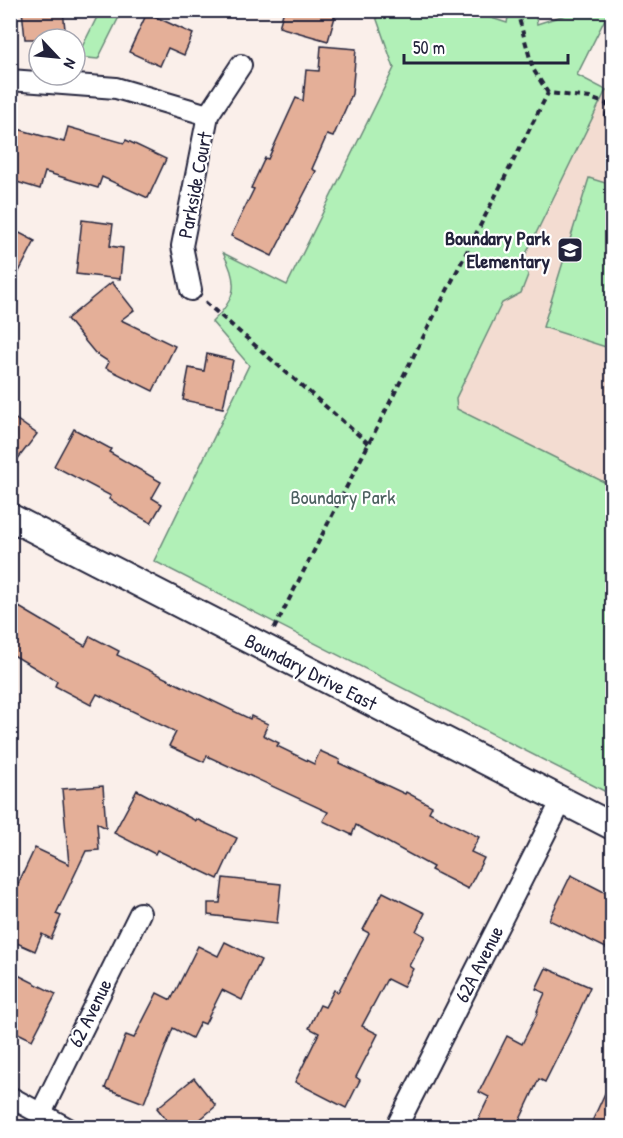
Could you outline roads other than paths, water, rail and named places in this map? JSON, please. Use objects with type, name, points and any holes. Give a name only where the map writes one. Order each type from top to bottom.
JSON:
[{"type":"street","name":"Parkside Court","points":[[191,290],[182,246],[208,115],[241,64]]},
{"type":"street","name":"Parkside Court","points":[[10,80],[116,88],[208,115]]},
{"type":"street","name":"Boundary Drive East","points":[[10,517],[612,826]]},
{"type":"street","name":"62A Avenue","points":[[396,1128],[562,800]]},
{"type":"street","name":"62 Avenue","points":[[41,1113],[140,913]]},
{"type":"street","points":[[10,1097],[67,1128]]},
{"type":"place","name":"Boundary Park Elementary","points":[[570,250]]},
{"type":"park label","name":"Boundary Park","points":[[343,497]]}]
